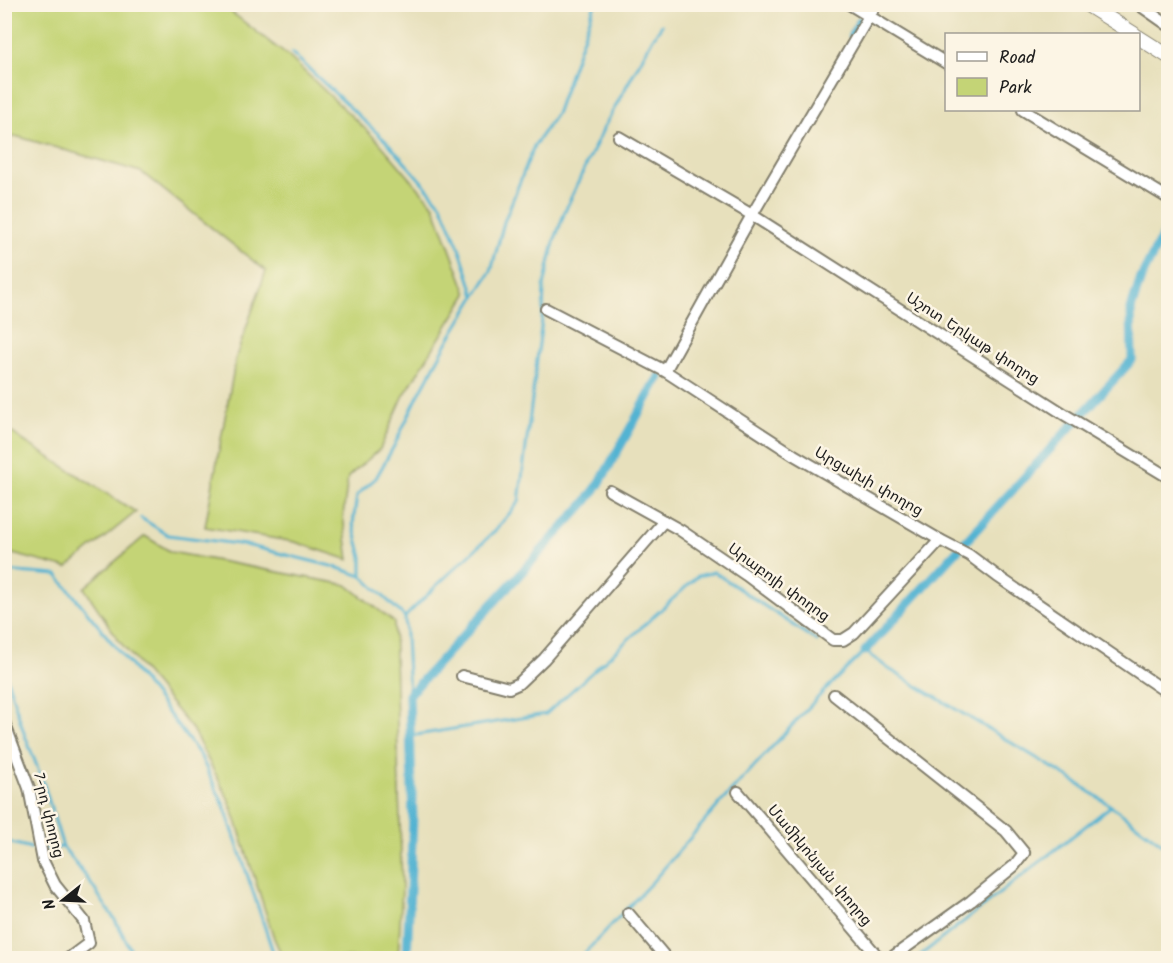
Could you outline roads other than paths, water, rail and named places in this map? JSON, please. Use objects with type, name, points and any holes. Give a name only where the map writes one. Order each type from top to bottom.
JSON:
[{"type":"street","points":[[849,4],[945,62]]},
{"type":"street","points":[[665,371],[876,4]]},
{"type":"street","points":[[1086,4],[1132,33]]},
{"type":"street","points":[[1138,4],[1168,25]]},
{"type":"street","points":[[1140,38],[1168,56]]},
{"type":"street","points":[[1025,111],[1168,198]]},
{"type":"street","points":[[619,136],[753,215]]},
{"type":"street","name":"Աշոտ Երկաթ փողոց","points":[[753,215],[1067,416],[1168,477]]},
{"type":"street","name":"Արցախի փողոց","points":[[546,309],[665,371],[794,455],[969,555],[1168,693]]},
{"type":"street","name":"Արաբոյի փողոց","points":[[610,491],[664,521],[746,575],[833,639],[843,640],[854,633],[940,540]]},
{"type":"street","points":[[462,675],[509,688],[518,684],[544,659],[664,521]]},
{"type":"street","points":[[834,695],[1006,831],[1024,853],[1014,866],[972,901],[891,958]]},
{"type":"street","name":"7-րդ փողոց","points":[[4,722],[29,788],[43,861],[55,885],[84,921],[89,943],[69,958]]},
{"type":"street","name":"Մամիկոնյան փողոց","points":[[738,792],[879,958]]},
{"type":"street","points":[[628,913],[666,958]]},
{"type":"waterway","points":[[405,617],[362,576],[362,557],[353,524],[357,495],[376,478],[448,341],[491,271],[504,222],[534,146],[556,114],[595,4]]},
{"type":"waterway","points":[[852,35],[860,21]]},
{"type":"waterway","points":[[409,695],[405,617],[494,532],[519,502],[543,312],[544,286],[554,242],[565,211],[603,129],[662,25]]},
{"type":"waterway","points":[[292,53],[389,144],[441,204],[459,247],[475,296]]},
{"type":"waterway","points":[[865,651],[1132,360],[1131,309],[1141,278],[1168,225]]},
{"type":"waterway","points":[[407,958],[413,818],[409,695],[585,503],[599,484],[659,377]]},
{"type":"waterway","points":[[141,518],[168,535],[246,545],[362,576]]},
{"type":"waterway","points":[[4,571],[57,575],[200,755],[225,808],[275,958]]},
{"type":"waterway","points":[[410,736],[546,714],[698,576],[714,572],[817,641]]},
{"type":"waterway","points":[[580,958],[653,881],[723,800],[823,692],[865,651],[889,669],[1068,777],[1168,848]]},
{"type":"waterway","points":[[4,669],[63,847],[115,920],[135,958]]},
{"type":"waterway","points":[[917,958],[1111,806]]},
{"type":"waterway","points":[[4,841],[31,848]]},
{"type":"waterway","points":[[45,849],[63,847]]}]
